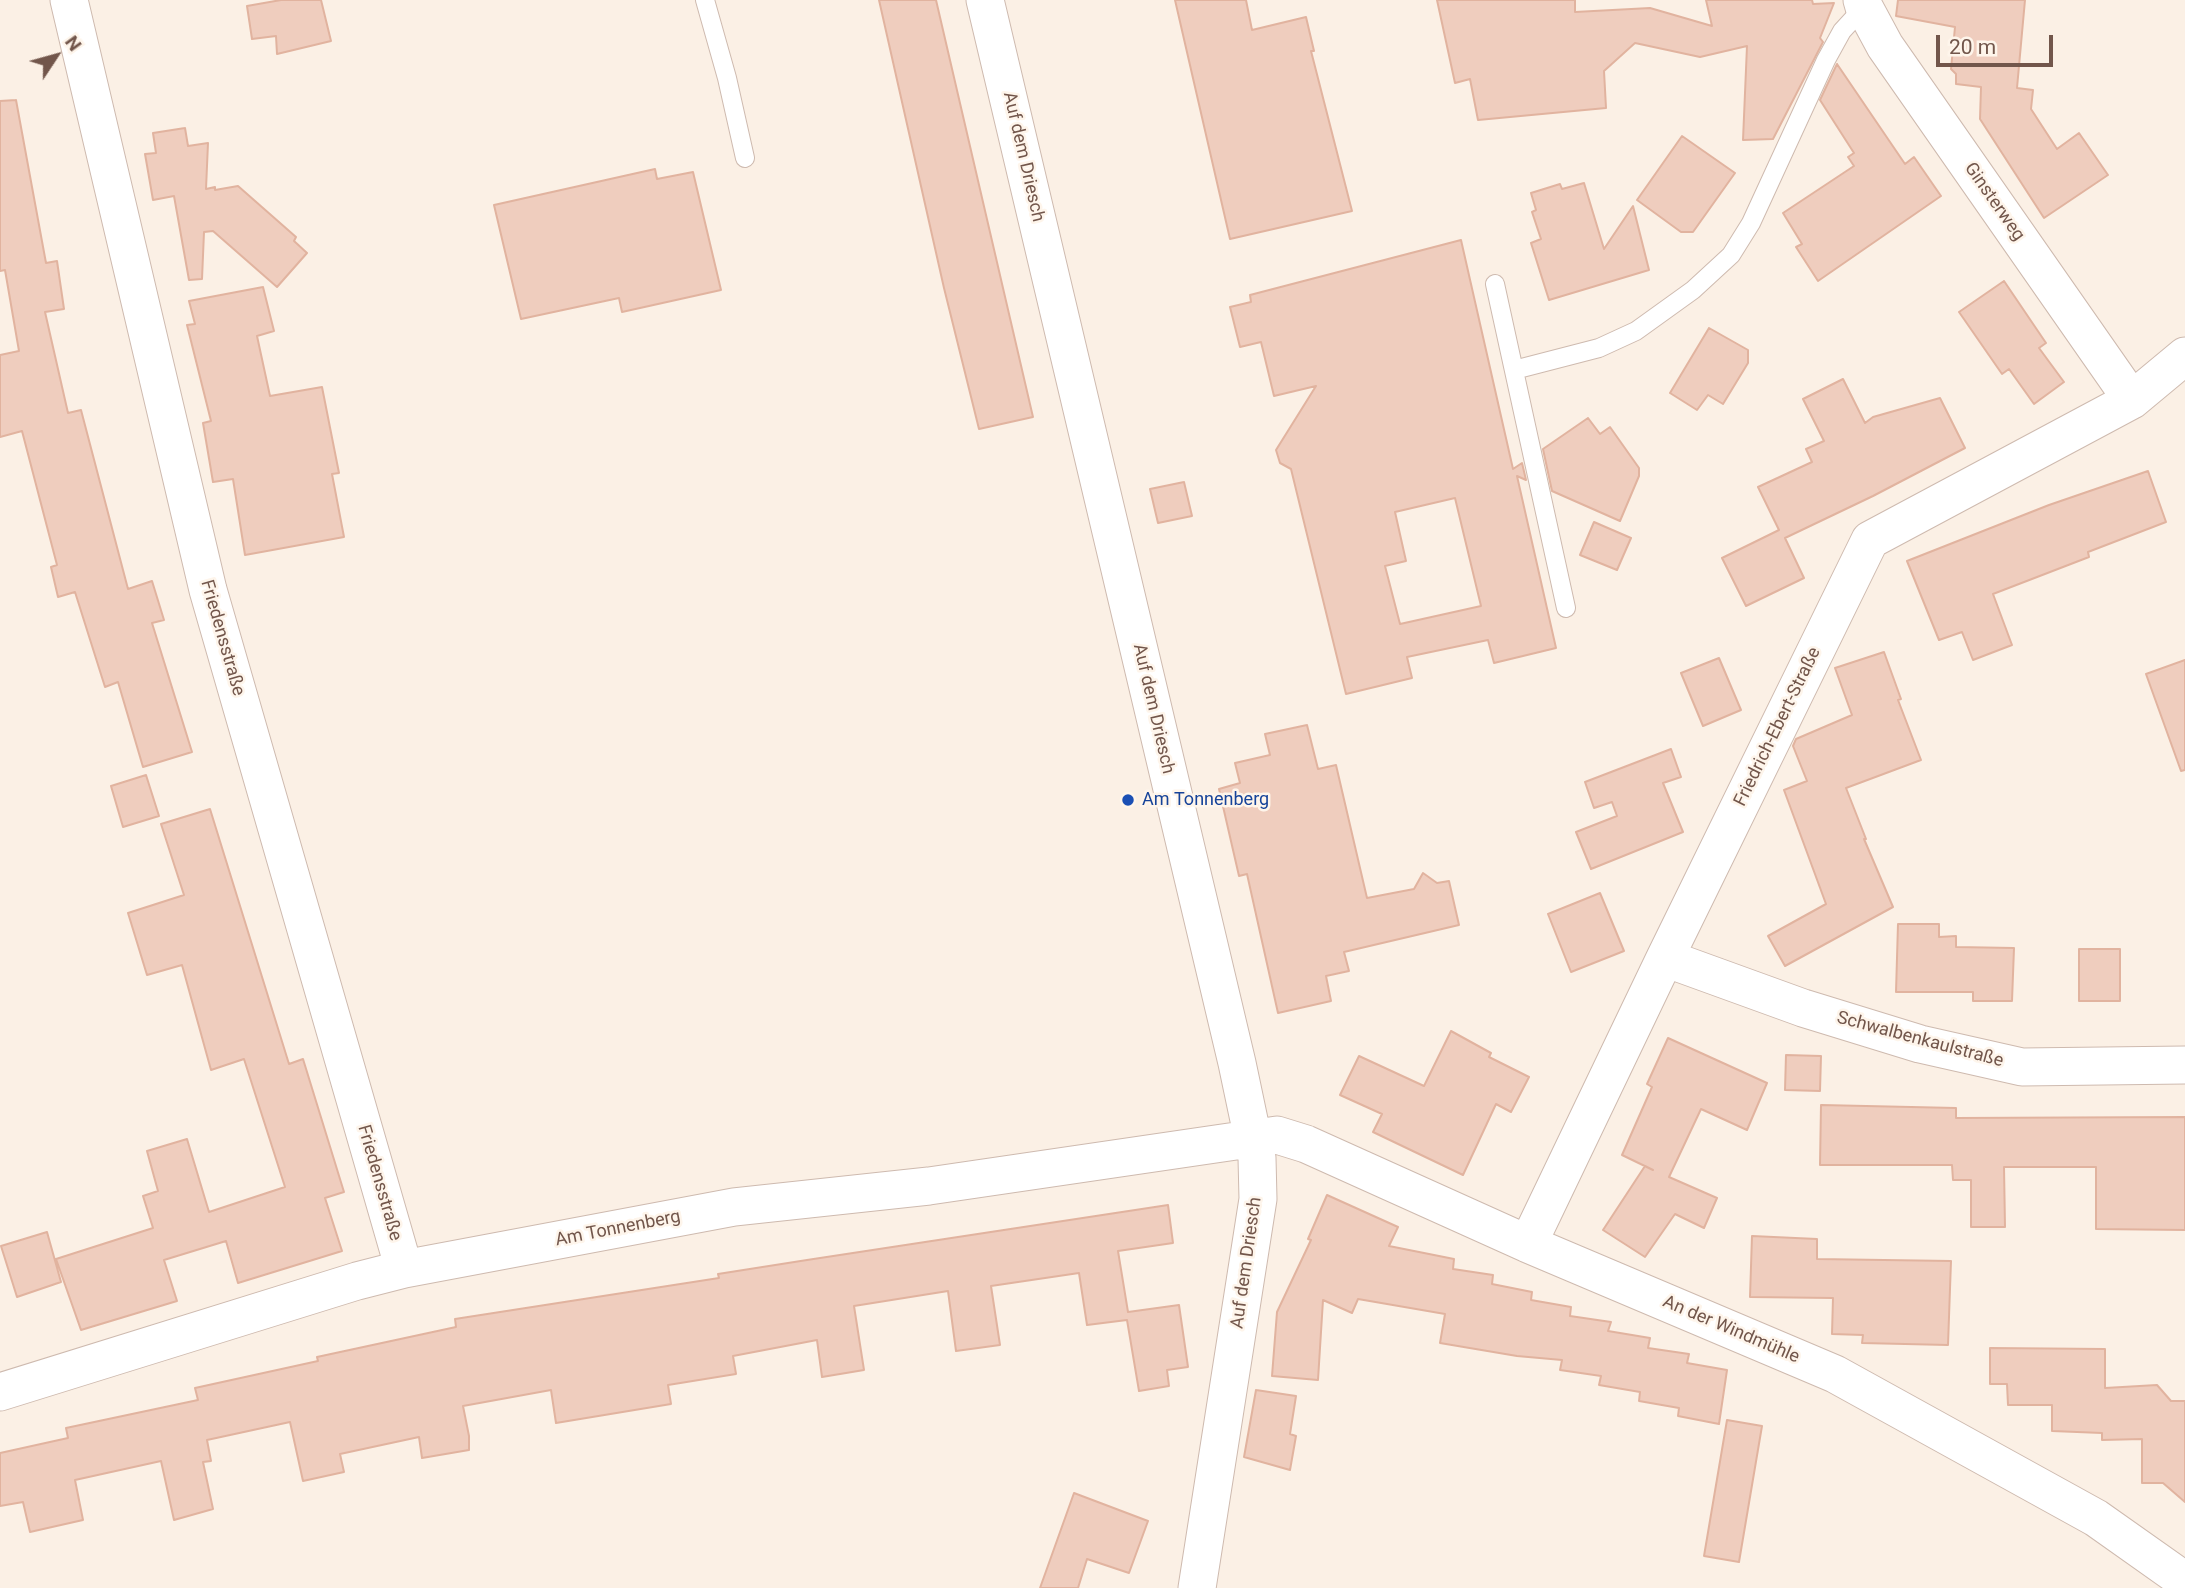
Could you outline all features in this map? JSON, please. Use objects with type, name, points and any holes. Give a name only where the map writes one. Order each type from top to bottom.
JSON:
[{"type":"street","name":"Friedensstraße","points":[[69,0],[208,590],[404,1269]]},
{"type":"street","name":"Auf dem Driesch","points":[[985,0],[1237,1063],[1256,1158],[1258,1199],[1197,1588]]},
{"type":"street","name":"Ginsterweg","points":[[1863,4],[1885,46],[2132,400]]},
{"type":"street","name":"Friedrich-Ebert-Straße","points":[[1528,1244],[1870,540],[2132,400],[2185,356]]},
{"type":"street","name":"Schwalbenkaulstraße","points":[[1665,958],[1803,1008],[1920,1044],[2022,1067],[2185,1065]]},
{"type":"street","name":"An der Windmühle","points":[[1251,1138],[1277,1135],[1306,1144],[1528,1244],[1835,1374],[2096,1518],[2185,1581]]},
{"type":"street","name":"Am Tonnenberg","points":[[0,1392],[344,1285],[404,1269],[734,1207],[929,1186],[1251,1138]]},
{"type":"lane","points":[[705,0],[727,78],[745,158]]},
{"type":"lane","points":[[1514,370],[1599,348],[1636,331],[1693,290],[1731,255],[1751,223],[1826,60],[1842,31],[1863,4]]},
{"type":"lane","points":[[1495,284],[1566,608]]},
{"type":"building","points":[[281,0],[321,0],[331,41],[277,54],[276,36],[252,39],[247,6]]},
{"type":"building","points":[[879,0],[936,0],[1033,417],[979,429]]},
{"type":"building","points":[[1175,0],[1246,0],[1252,30],[1306,17],[1314,51],[1311,51],[1352,211],[1230,239]]},
{"type":"building","points":[[1437,0],[1575,0],[1575,12],[1650,8],[1712,26],[1706,0],[1812,0],[1813,4],[1834,3],[1820,38],[1823,42],[1773,139],[1743,140],[1747,46],[1700,57],[1635,43],[1604,71],[1606,108],[1478,120],[1470,79],[1455,83]]},
{"type":"building","points":[[1898,0],[2025,0],[2017,88],[2033,90],[2031,109],[2057,149],[2079,133],[2108,175],[2044,218],[1980,119],[1981,87],[1956,84],[1956,74],[1951,69],[1955,27],[1896,16]]},
{"type":"building","points":[[1837,64],[1905,164],[1914,157],[1941,196],[1818,281],[1796,247],[1802,244],[1783,213],[1854,166],[1848,157],[1854,153],[1820,100]]},
{"type":"building","points":[[16,100],[46,263],[57,261],[64,309],[45,312],[68,413],[81,410],[128,589],[152,581],[164,620],[152,623],[192,752],[143,767],[118,682],[105,687],[75,592],[58,597],[51,567],[57,565],[22,431],[0,437],[0,355],[19,351],[5,270],[0,271],[0,101]]},
{"type":"building","points":[[185,128],[188,146],[208,143],[206,189],[238,186],[296,237],[294,241],[307,253],[277,287],[213,231],[204,232],[202,279],[189,280],[174,196],[153,200],[145,154],[156,153],[153,133]]},
{"type":"building","points":[[1682,136],[1735,173],[1693,232],[1681,232],[1637,200]]},
{"type":"building","points":[[655,169],[657,179],[693,172],[721,290],[622,312],[619,298],[521,319],[494,205]]},
{"type":"building","points":[[1584,183],[1604,249],[1633,206],[1649,270],[1549,300],[1531,243],[1541,239],[1532,212],[1536,210],[1531,193],[1560,184],[1562,189]]},
{"type":"building","points":[[1461,240],[1513,469],[1522,463],[1526,480],[1517,476],[1556,648],[1494,663],[1488,640],[1407,657],[1412,678],[1346,694],[1291,469],[1280,463],[1276,450],[1316,386],[1274,396],[1261,342],[1240,347],[1230,307],[1251,302],[1250,295]],"holes":[[[1455,498],[1481,606],[1400,624],[1385,566],[1406,561],[1395,512]]]},
{"type":"building","points":[[2004,281],[2046,343],[2039,348],[2064,382],[2034,404],[2009,369],[2002,374],[1959,312]]},
{"type":"building","points":[[263,287],[274,331],[257,336],[270,396],[322,387],[339,473],[332,474],[344,537],[245,555],[233,479],[213,482],[203,423],[211,421],[187,325],[195,324],[189,301]]},
{"type":"building","points":[[1709,328],[1748,350],[1748,363],[1723,404],[1708,395],[1697,410],[1670,393]]},
{"type":"building","points":[[1843,379],[1865,423],[1873,417],[1940,398],[1965,448],[1785,538],[1804,578],[1746,606],[1722,558],[1779,530],[1758,487],[1812,462],[1806,449],[1824,441],[1803,399]]},
{"type":"building","points":[[1588,418],[1600,434],[1610,427],[1639,468],[1639,476],[1620,521],[1552,491],[1543,449]]},
{"type":"building","points":[[2148,471],[2166,522],[2088,552],[2089,557],[1993,594],[2012,645],[1973,660],[1962,632],[1939,640],[1907,561],[2049,505]]},
{"type":"building","points":[[1184,482],[1192,516],[1158,523],[1150,489]]},
{"type":"building","points":[[1594,522],[1631,538],[1617,570],[1580,555]]},
{"type":"building","points":[[1884,652],[1901,699],[1898,700],[1921,760],[1846,788],[1893,907],[1785,966],[1768,936],[1826,904],[1784,790],[1807,781],[1793,746],[1796,739],[1852,715],[1835,668]]},
{"type":"building","points":[[1719,658],[1741,710],[1703,726],[1681,673]]},
{"type":"building","points":[[2185,660],[2185,770],[2181,771],[2146,674]]},
{"type":"building","points":[[1307,725],[1318,769],[1336,765],[1367,898],[1414,889],[1423,873],[1437,883],[1449,881],[1459,925],[1344,952],[1349,971],[1326,976],[1331,1001],[1278,1013],[1247,874],[1239,876],[1219,789],[1240,783],[1235,763],[1270,755],[1265,734]]},
{"type":"building","points":[[1671,749],[1681,777],[1663,783],[1683,832],[1591,869],[1576,832],[1617,816],[1612,802],[1594,808],[1585,782]]},
{"type":"building","points":[[146,775],[159,816],[123,827],[111,786]]},
{"type":"building","points":[[210,809],[289,1064],[303,1059],[344,1192],[325,1198],[342,1251],[238,1283],[226,1241],[164,1260],[177,1301],[81,1330],[56,1259],[153,1228],[143,1196],[158,1191],[147,1151],[187,1139],[209,1212],[285,1187],[244,1059],[211,1070],[182,965],[147,975],[128,913],[184,895],[161,824]]},
{"type":"building","points":[[1600,893],[1624,951],[1571,972],[1548,914]]},
{"type":"building","points":[[1898,924],[1939,924],[1939,937],[1956,936],[1956,947],[2014,948],[2012,1001],[1973,1001],[1973,992],[1896,992]]},
{"type":"building","points":[[2079,949],[2120,949],[2120,1001],[2079,1001]]},
{"type":"building","points":[[1451,1031],[1491,1053],[1489,1057],[1529,1077],[1511,1112],[1496,1104],[1463,1175],[1373,1132],[1382,1114],[1340,1095],[1359,1056],[1424,1086]]},
{"type":"building","points":[[1668,1038],[1767,1083],[1747,1130],[1701,1109],[1669,1177],[1717,1198],[1704,1228],[1675,1214],[1645,1257],[1603,1230],[1645,1166],[1622,1155],[1652,1087],[1647,1084]]},
{"type":"building","points":[[1786,1055],[1821,1056],[1820,1091],[1785,1090]]},
{"type":"building","points":[[1821,1105],[1956,1108],[1956,1118],[2185,1117],[2185,1230],[2096,1229],[2096,1167],[2004,1167],[2005,1227],[1971,1227],[1971,1180],[1953,1180],[1952,1165],[1820,1165]]},
{"type":"building","points":[[1327,1195],[1398,1227],[1389,1246],[1454,1259],[1453,1269],[1493,1275],[1492,1284],[1532,1292],[1531,1300],[1571,1307],[1570,1316],[1611,1322],[1608,1331],[1650,1338],[1648,1348],[1689,1354],[1687,1363],[1727,1370],[1719,1424],[1678,1416],[1679,1408],[1639,1401],[1640,1392],[1599,1385],[1601,1376],[1560,1370],[1562,1360],[1517,1356],[1440,1343],[1445,1314],[1358,1299],[1352,1313],[1323,1300],[1318,1380],[1272,1376],[1277,1312],[1311,1240],[1308,1239]]},
{"type":"building","points":[[1168,1205],[1173,1243],[1118,1251],[1128,1312],[1179,1305],[1188,1367],[1167,1370],[1169,1386],[1139,1391],[1127,1320],[1087,1325],[1079,1273],[991,1286],[1000,1345],[956,1351],[948,1291],[854,1306],[864,1370],[822,1377],[817,1340],[733,1356],[736,1374],[668,1385],[671,1404],[556,1423],[551,1390],[463,1406],[469,1450],[422,1458],[419,1437],[340,1454],[344,1472],[303,1481],[290,1422],[207,1440],[211,1461],[203,1462],[213,1509],[174,1520],[161,1461],[75,1480],[83,1520],[30,1532],[23,1502],[0,1506],[0,1453],[68,1438],[66,1428],[198,1400],[195,1388],[318,1361],[317,1357],[456,1327],[455,1319],[719,1278],[718,1274]]},
{"type":"building","points":[[47,1232],[61,1282],[17,1297],[1,1246]]},
{"type":"building","points":[[1752,1236],[1817,1239],[1817,1259],[1951,1261],[1948,1345],[1862,1343],[1863,1335],[1832,1334],[1833,1298],[1750,1297]]},
{"type":"building","points":[[1990,1348],[2105,1349],[2105,1388],[2157,1385],[2171,1401],[2185,1401],[2185,1502],[2163,1483],[2142,1483],[2142,1439],[2102,1440],[2102,1433],[2052,1431],[2052,1405],[2008,1405],[2007,1384],[1990,1384]]},
{"type":"building","points":[[1256,1390],[1296,1396],[1290,1434],[1296,1436],[1290,1470],[1244,1457]]},
{"type":"building","points":[[1727,1420],[1762,1426],[1739,1562],[1704,1556]]},
{"type":"building","points":[[1074,1493],[1148,1521],[1129,1573],[1087,1559],[1078,1588],[1040,1588]]},
{"type":"place","name":"Am Tonnenberg","points":[[1128,800]]}]
